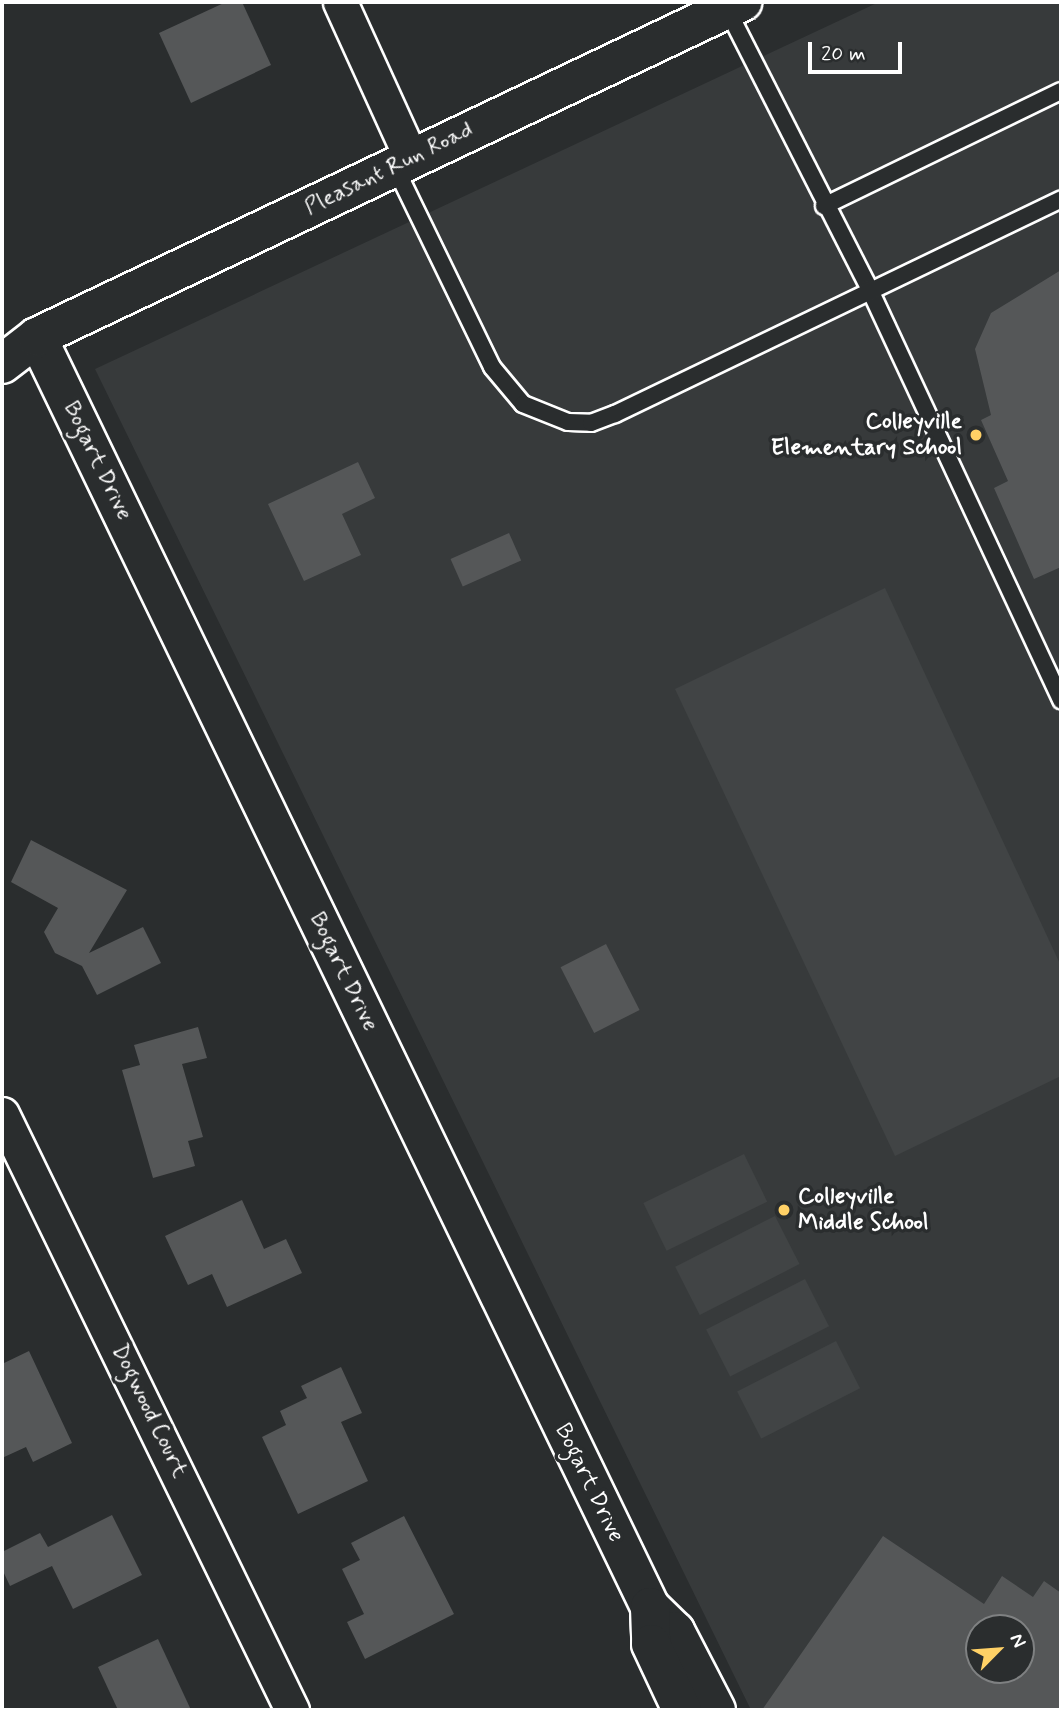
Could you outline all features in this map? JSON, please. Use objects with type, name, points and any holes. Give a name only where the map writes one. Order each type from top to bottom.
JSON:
[{"type":"street","points":[[340,2],[403,162]]},
{"type":"street","name":"Pleasant Run Road","points":[[2,364],[19,338],[403,162],[735,5]]},
{"type":"street","name":"Bogart Drive","points":[[19,338],[650,1607],[676,1632],[716,1710]]},
{"type":"street","name":"Dogwood Court","points":[[2,1114],[292,1710]]},
{"type":"street","name":"Bogart Drive","points":[[650,1607],[651,1644],[682,1710]]},
{"type":"lane","points":[[735,5],[824,206],[869,288],[1061,700]]},
{"type":"lane","points":[[824,206],[1061,91]]},
{"type":"lane","points":[[403,162],[505,386],[523,404],[568,422],[591,423],[615,414],[869,288],[1061,199]]},
{"type":"shaded area","name":"Colleyville Middle School","points":[[879,2],[1061,2],[1061,1710],[751,1710],[95,369]]},
{"type":"shaded area","points":[[885,588],[1061,966],[1061,1076],[895,1156],[675,689]]},
{"type":"shaded area","points":[[744,1154],[767,1202],[667,1251],[643,1203]]},
{"type":"shaded area","points":[[775,1216],[800,1264],[700,1315],[675,1267]]},
{"type":"shaded area","points":[[805,1279],[829,1326],[730,1377],[706,1329]]},
{"type":"shaded area","points":[[836,1341],[860,1388],[761,1439],[737,1391]]},
{"type":"building","points":[[226,2],[242,2],[271,65],[191,103],[159,33]]},
{"type":"building","name":"Colleyville Elementary School","points":[[1061,270],[1061,567],[1034,579],[994,488],[1008,481],[981,420],[991,415],[975,349],[991,313]]},
{"type":"building","points":[[358,462],[375,498],[342,514],[361,555],[304,581],[268,504]]},
{"type":"building","points":[[509,533],[521,560],[463,586],[451,559]]},
{"type":"building","points":[[31,840],[127,890],[89,953],[143,927],[161,963],[97,995],[82,966],[55,953],[44,932],[58,908],[11,882]]},
{"type":"building","points":[[606,944],[640,1010],[594,1033],[561,967]]},
{"type":"building","points":[[198,1027],[207,1058],[182,1064],[203,1137],[188,1141],[195,1166],[153,1178],[122,1070],[140,1065],[134,1045]]},
{"type":"building","points":[[242,1200],[264,1249],[286,1239],[302,1273],[227,1307],[212,1274],[188,1285],[165,1236]]},
{"type":"building","points":[[29,1351],[72,1443],[33,1462],[26,1447],[2,1458],[2,1364]]},
{"type":"building","points":[[341,1367],[362,1413],[341,1422],[368,1481],[298,1514],[262,1437],[286,1425],[280,1411],[307,1398],[301,1386]]},
{"type":"building","points":[[112,1515],[142,1575],[73,1609],[52,1566],[10,1586],[2,1569],[2,1552],[40,1533],[48,1547]]},
{"type":"building","points":[[404,1516],[454,1614],[365,1659],[347,1622],[364,1614],[342,1569],[360,1560],[351,1543]]},
{"type":"building","points":[[883,1536],[984,1604],[1002,1576],[1033,1597],[1044,1581],[1061,1593],[1061,1710],[762,1710]]},
{"type":"building","points":[[158,1639],[191,1710],[118,1710],[98,1667]]},
{"type":"place","name":"Colleyville Elementary School","points":[[976,435]]},
{"type":"place","name":"Colleyville Middle School","points":[[784,1210]]}]
